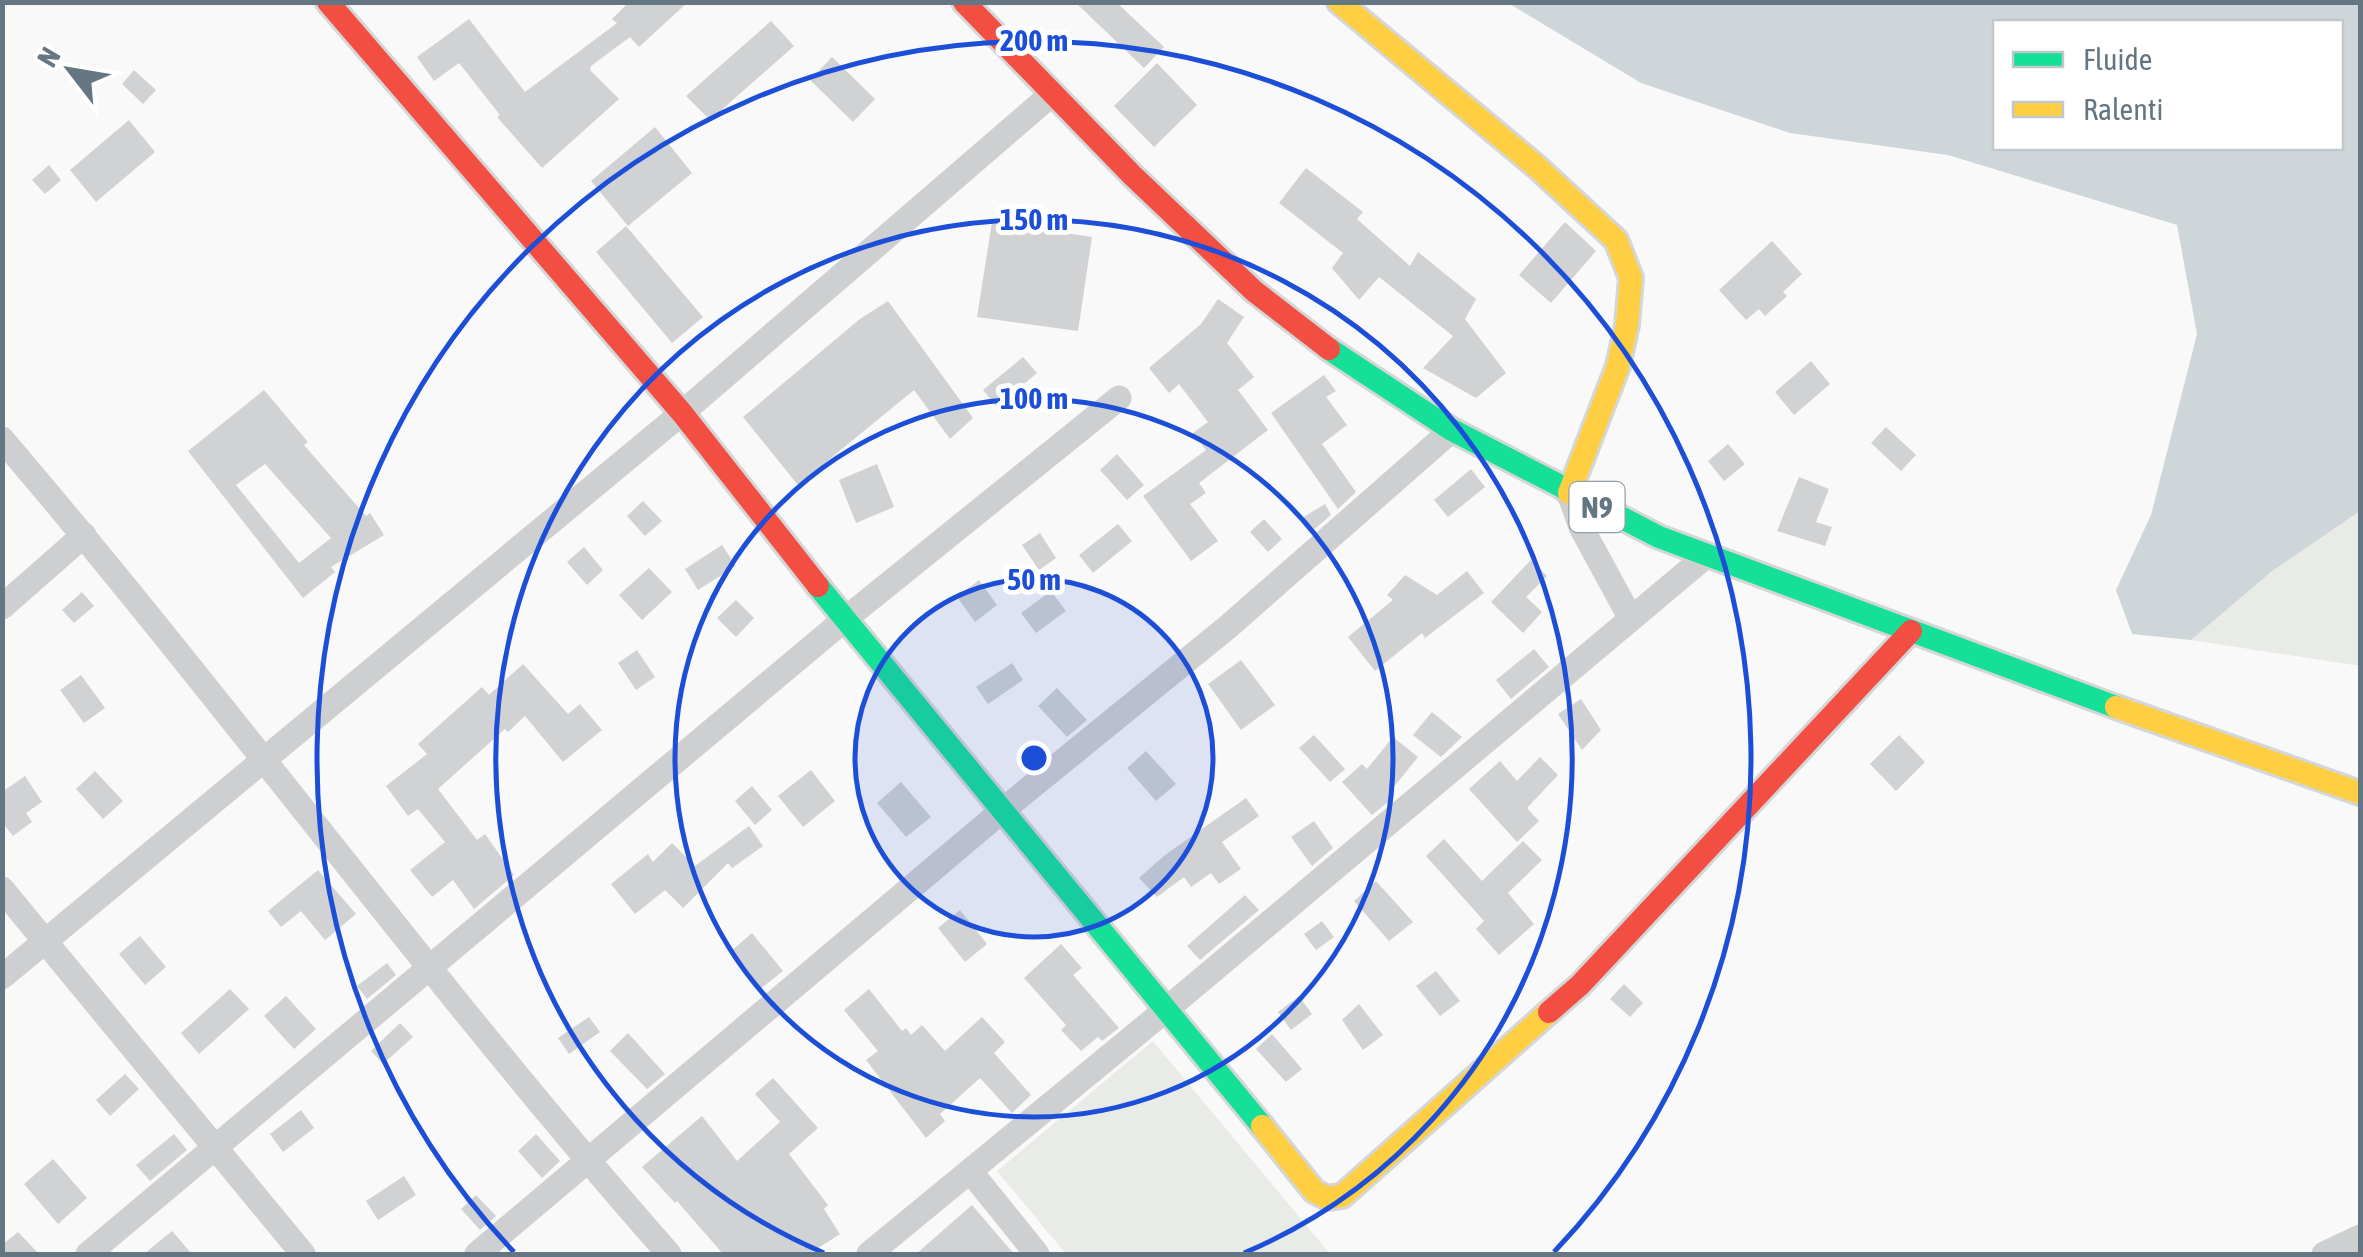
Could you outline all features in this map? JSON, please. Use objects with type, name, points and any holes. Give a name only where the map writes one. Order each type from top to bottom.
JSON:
[{"type":"street","points":[[328,2],[682,413],[844,620],[1168,1008],[1314,1191],[1327,1198],[1342,1196],[1580,985],[1911,632]]},
{"type":"street","name":"N9","points":[[964,2],[1052,94],[1254,291],[1313,339],[1452,430],[1569,494],[1706,556],[2360,794]]},
{"type":"street","points":[[1340,2],[1538,166],[1616,240],[1631,278],[1628,325],[1618,366],[1569,494],[1631,620]]},
{"type":"street","points":[[2,977],[682,413],[1052,94]]},
{"type":"street","points":[[88,1254],[844,620],[1119,398]]},
{"type":"street","points":[[477,1254],[1229,626],[1452,430]]},
{"type":"street","points":[[2,439],[265,758],[588,1163],[669,1254]]},
{"type":"street","points":[[2,607],[84,535]]},
{"type":"street","points":[[869,1254],[1706,556]]},
{"type":"street","points":[[2,889],[302,1254]]},
{"type":"street","points":[[970,1171],[1037,1254]]},
{"type":"street","points":[[2324,1254],[2360,1237]]},
{"type":"shaded area","points":[[1508,3],[2360,3],[2360,511],[2271,572],[2191,640],[2132,634],[2116,590],[2151,515],[2197,334],[2177,225],[1948,155],[1790,133],[1641,83]]},
{"type":"shaded area","points":[[2360,511],[2360,666],[2191,640],[2271,572]]},
{"type":"shaded area","points":[[1153,1041],[1330,1254],[1066,1254],[997,1171]]},
{"type":"building","points":[[629,2],[688,2],[639,47],[630,37],[591,66],[590,70],[619,99],[542,168],[497,117],[500,115],[459,63],[434,81],[417,57],[469,19],[525,92],[617,23],[612,19]]},
{"type":"building","points":[[1075,2],[1116,2],[1164,47],[1144,68]]},
{"type":"building","points":[[771,21],[794,46],[710,120],[686,96]]},
{"type":"building","points":[[832,57],[875,99],[853,122],[810,80]]},
{"type":"building","points":[[1157,63],[1197,105],[1154,147],[1114,106]]},
{"type":"building","points":[[134,70],[156,90],[143,104],[122,84]]},
{"type":"building","points":[[129,120],[155,152],[96,202],[70,170]]},
{"type":"building","points":[[655,127],[692,173],[628,226],[591,181]]},
{"type":"building","points":[[49,165],[61,180],[45,194],[32,180]]},
{"type":"building","points":[[1306,168],[1363,212],[1357,219],[1410,266],[1418,252],[1476,299],[1465,319],[1506,373],[1476,398],[1423,368],[1453,336],[1379,277],[1359,300],[1332,268],[1343,253],[1279,203]]},
{"type":"building","points":[[992,222],[1092,237],[1078,331],[977,317]]},
{"type":"building","points":[[1565,222],[1596,251],[1551,303],[1519,275]]},
{"type":"building","points":[[626,226],[703,317],[672,343],[596,252]]},
{"type":"building","points":[[1772,241],[1802,274],[1783,292],[1787,296],[1765,316],[1759,309],[1746,320],[1719,290]]},
{"type":"building","points":[[1218,299],[1244,317],[1227,343],[1254,377],[1238,390],[1268,430],[1199,483],[1206,493],[1190,504],[1218,541],[1191,561],[1143,496],[1206,450],[1193,433],[1208,422],[1179,384],[1169,393],[1149,368],[1201,324]]},
{"type":"building","points":[[888,301],[973,418],[950,439],[914,390],[798,485],[743,417],[860,319]]},
{"type":"building","points":[[1023,357],[1037,373],[997,407],[983,390]]},
{"type":"building","points":[[1811,361],[1830,384],[1794,415],[1775,392]]},
{"type":"building","points":[[1324,375],[1336,391],[1326,397],[1347,425],[1322,444],[1356,492],[1338,509],[1271,413]]},
{"type":"building","points":[[264,390],[308,442],[304,445],[366,516],[370,513],[384,535],[331,567],[335,572],[303,598],[188,451]],"holes":[[[265,464],[331,538],[299,563],[236,485]]]},
{"type":"building","points":[[1886,427],[1916,455],[1901,471],[1871,443]]},
{"type":"building","points":[[1728,444],[1745,464],[1724,481],[1708,461]]},
{"type":"building","points":[[1117,454],[1144,485],[1127,500],[1100,470]]},
{"type":"building","points":[[877,464],[894,507],[856,523],[839,480]]},
{"type":"building","points":[[1471,469],[1485,487],[1448,517],[1434,500]]},
{"type":"building","points":[[1799,477],[1829,489],[1816,522],[1832,527],[1825,546],[1777,531]]},
{"type":"building","points":[[643,501],[662,521],[645,536],[627,516]]},
{"type":"building","points":[[1325,504],[1331,515],[1311,532],[1302,518]]},
{"type":"building","points":[[1264,519],[1282,539],[1268,552],[1250,532]]},
{"type":"building","points":[[1118,524],[1132,541],[1093,573],[1079,555]]},
{"type":"building","points":[[1040,533],[1056,558],[1039,570],[1022,545]]},
{"type":"building","points":[[722,545],[736,566],[698,590],[685,569]]},
{"type":"building","points":[[584,547],[603,570],[587,585],[567,562]]},
{"type":"building","points":[[1531,560],[1547,576],[1526,597],[1542,612],[1523,633],[1491,602]]},
{"type":"building","points":[[649,568],[672,592],[642,620],[619,595]]},
{"type":"building","points":[[1467,571],[1484,593],[1425,638],[1422,633],[1375,671],[1348,637],[1393,600],[1387,595],[1405,575],[1437,595]]},
{"type":"building","points":[[979,580],[997,605],[975,622],[957,597]]},
{"type":"building","points":[[1051,591],[1066,611],[1036,633],[1021,613]]},
{"type":"building","points":[[82,592],[94,606],[74,623],[62,610]]},
{"type":"building","points":[[736,600],[754,618],[736,637],[717,618]]},
{"type":"building","points":[[1534,649],[1549,667],[1511,699],[1496,680]]},
{"type":"building","points":[[637,650],[655,677],[636,690],[618,663]]},
{"type":"building","points":[[1241,660],[1275,705],[1241,730],[1208,684]]},
{"type":"building","points":[[1012,663],[1023,680],[988,704],[976,687]]},
{"type":"building","points":[[523,664],[568,714],[580,704],[602,730],[563,762],[525,716],[438,789],[477,840],[485,834],[514,875],[474,909],[453,880],[432,897],[410,870],[445,842],[418,809],[408,816],[386,786],[427,754],[418,744],[482,687],[489,695]]},
{"type":"building","points":[[81,675],[105,708],[84,723],[60,690]]},
{"type":"building","points":[[1057,688],[1087,720],[1067,737],[1038,706]]},
{"type":"building","points":[[1581,699],[1601,730],[1582,750],[1558,714]]},
{"type":"building","points":[[1432,712],[1462,737],[1441,757],[1413,735]]},
{"type":"building","points":[[1314,735],[1345,769],[1330,782],[1299,748]]},
{"type":"building","points":[[1899,735],[1925,762],[1896,791],[1870,764]]},
{"type":"building","points":[[1393,737],[1418,757],[1389,793],[1393,798],[1372,815],[1342,782],[1362,764],[1367,769]]},
{"type":"building","points":[[1146,751],[1176,784],[1156,801],[1127,768]]},
{"type":"building","points":[[1540,757],[1558,775],[1527,808],[1539,821],[1517,842],[1469,789],[1500,761],[1517,781]]},
{"type":"building","points":[[811,770],[835,801],[803,827],[778,796]]},
{"type":"building","points":[[95,771],[123,801],[103,819],[76,789]]},
{"type":"building","points":[[25,776],[42,802],[26,813],[32,822],[13,836],[2,822],[2,792]]},
{"type":"building","points":[[901,782],[931,817],[906,837],[877,803]]},
{"type":"building","points":[[752,786],[772,810],[755,825],[735,801]]},
{"type":"building","points":[[1246,798],[1259,816],[1222,842],[1241,869],[1219,884],[1211,873],[1191,887],[1184,877],[1157,897],[1139,878],[1165,855]]},
{"type":"building","points":[[1314,821],[1333,848],[1312,866],[1291,837]]},
{"type":"building","points":[[749,826],[763,846],[732,868],[728,863],[683,908],[665,890],[635,914],[611,884],[648,854],[653,862],[672,843],[695,866]]},
{"type":"building","points":[[1444,839],[1482,881],[1523,841],[1542,860],[1508,893],[1534,924],[1499,955],[1476,929],[1484,921],[1426,856]]},
{"type":"building","points":[[318,870],[356,914],[325,940],[301,911],[281,927],[268,911]]},
{"type":"building","points":[[1376,881],[1413,922],[1389,941],[1354,901]]},
{"type":"building","points":[[1245,895],[1259,910],[1200,960],[1187,946]]},
{"type":"building","points":[[960,910],[987,944],[965,962],[938,928]]},
{"type":"building","points":[[1322,921],[1334,937],[1316,950],[1304,934]]},
{"type":"building","points":[[752,933],[783,971],[760,989],[730,952]]},
{"type":"building","points":[[140,936],[166,967],[145,985],[119,954]]},
{"type":"building","points":[[1061,944],[1082,968],[1073,975],[1119,1028],[1102,1041],[1098,1037],[1081,1051],[1061,1030],[1066,1025],[1024,978]]},
{"type":"building","points":[[387,963],[396,975],[367,999],[357,986]]},
{"type":"building","points":[[1436,971],[1460,1001],[1440,1016],[1416,986]]},
{"type":"building","points":[[1624,984],[1643,1003],[1630,1017],[1610,999]]},
{"type":"building","points":[[230,989],[249,1009],[199,1054],[181,1033]]},
{"type":"building","points":[[869,989],[902,1031],[906,1028],[911,1035],[922,1025],[945,1051],[982,1017],[1005,1042],[994,1053],[1031,1095],[1012,1113],[980,1078],[940,1114],[945,1121],[926,1138],[866,1060],[878,1051],[844,1010]]},
{"type":"building","points":[[286,996],[316,1029],[294,1049],[264,1016]]},
{"type":"building","points":[[1299,996],[1312,1014],[1291,1030],[1278,1012]]},
{"type":"building","points":[[1359,1004],[1383,1035],[1363,1050],[1342,1020]]},
{"type":"building","points":[[589,1017],[600,1032],[569,1054],[558,1038]]},
{"type":"building","points":[[400,1023],[413,1037],[383,1064],[371,1051]]},
{"type":"building","points":[[628,1033],[665,1074],[647,1089],[610,1051]]},
{"type":"building","points":[[1272,1034],[1302,1069],[1286,1082],[1256,1049]]},
{"type":"building","points":[[125,1074],[139,1089],[110,1116],[96,1100]]},
{"type":"building","points":[[773,1078],[818,1128],[789,1154],[828,1205],[824,1209],[840,1234],[809,1254],[723,1254],[642,1167],[702,1116],[737,1161],[780,1122],[755,1094]]},
{"type":"building","points":[[301,1110],[314,1128],[283,1152],[270,1134]]},
{"type":"building","points":[[174,1134],[187,1150],[150,1181],[136,1165]]},
{"type":"building","points":[[536,1134],[560,1161],[542,1178],[518,1151]]},
{"type":"building","points":[[53,1159],[87,1198],[58,1224],[24,1184]]},
{"type":"building","points":[[404,1176],[416,1195],[378,1220],[366,1201]]},
{"type":"building","points":[[476,1195],[496,1216],[480,1230],[461,1209]]},
{"type":"building","points":[[972,1205],[1014,1254],[916,1254]]},
{"type":"building","points":[[172,1231],[192,1254],[144,1254]]},
{"type":"building","points":[[18,1232],[39,1254],[2,1254],[2,1245]]},
{"type":"traffic: fast","points":[[1329,349],[1452,430],[1659,537],[2116,707]]},
{"type":"traffic: fast","points":[[818,586],[1262,1126]]},
{"type":"traffic: slow","points":[[1339,2],[1537,167],[1616,240],[1631,278],[1627,325],[1618,366],[1569,493]]},
{"type":"traffic: slow","points":[[2116,707],[2360,793]]},
{"type":"traffic: slow","points":[[1262,1126],[1314,1191],[1327,1198],[1342,1196],[1549,1012]]},
{"type":"traffic: jam","points":[[328,2],[682,413],[818,586]]},
{"type":"traffic: jam","points":[[964,2],[1132,175],[1254,291],[1329,349]]},
{"type":"traffic: jam","points":[[1549,1012],[1580,985],[1911,631]]}]
